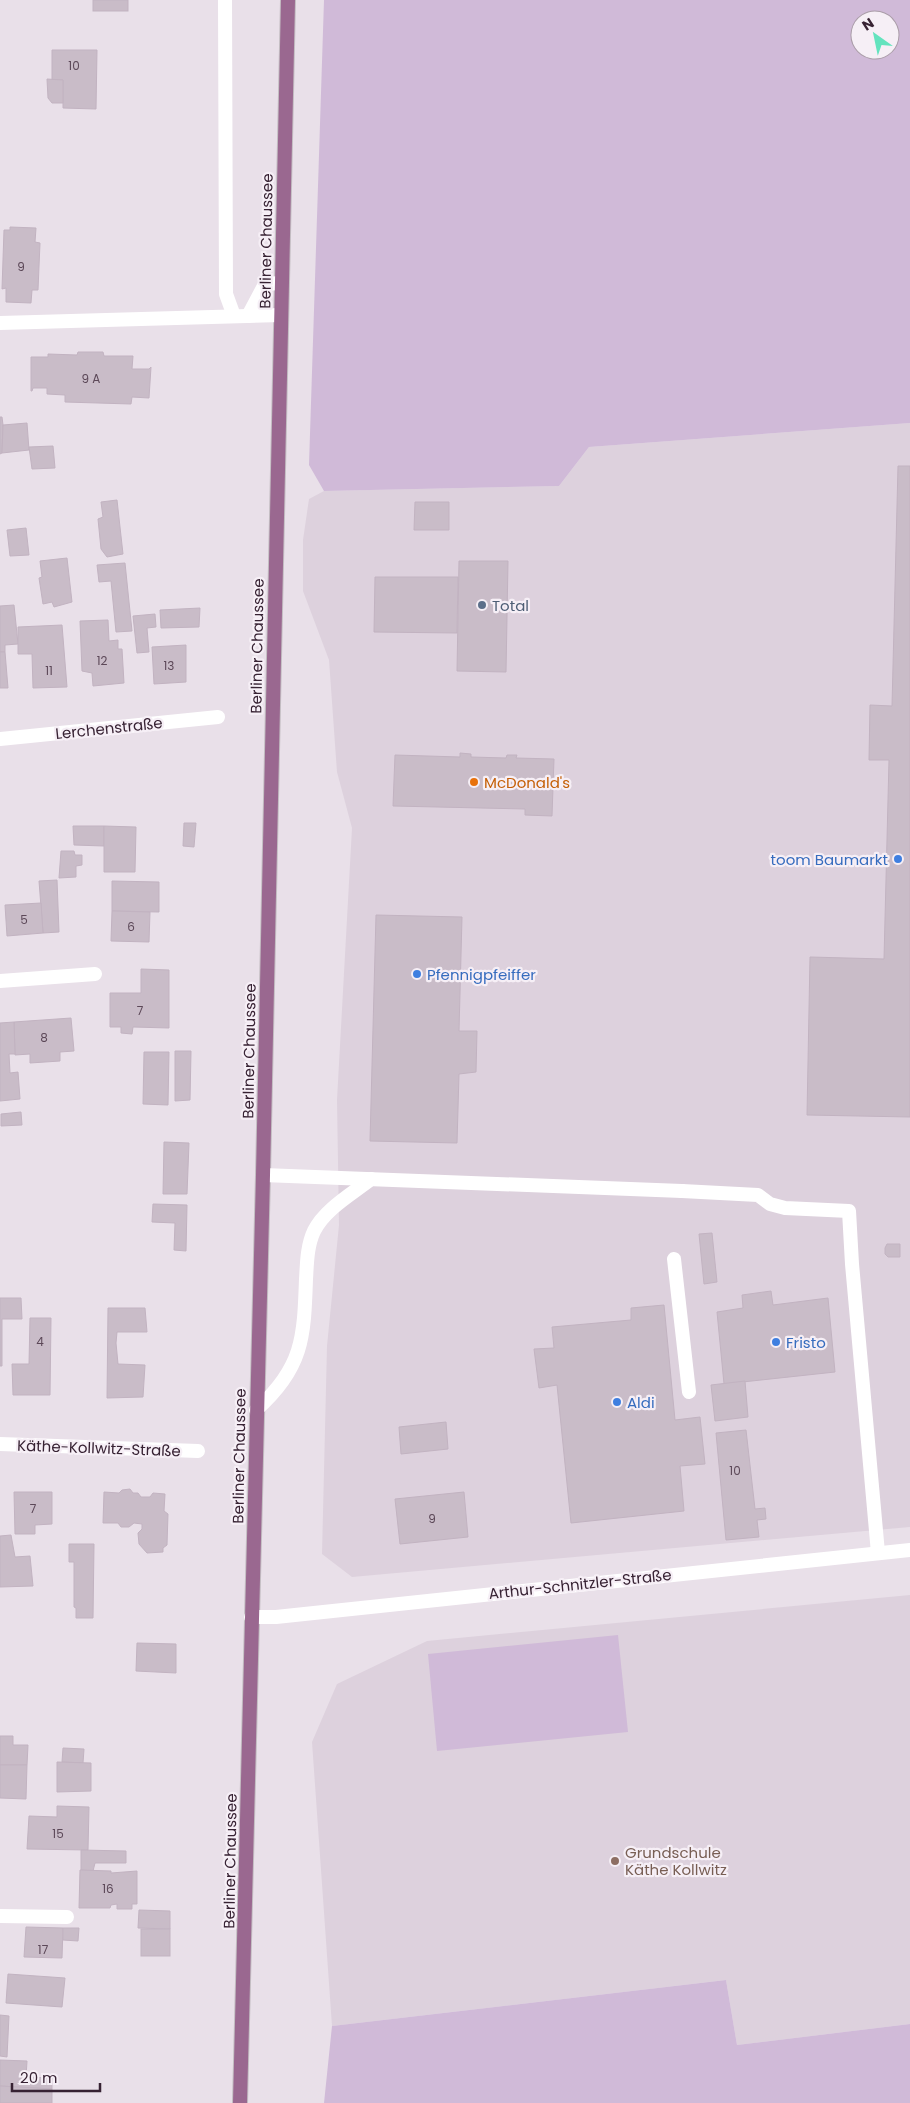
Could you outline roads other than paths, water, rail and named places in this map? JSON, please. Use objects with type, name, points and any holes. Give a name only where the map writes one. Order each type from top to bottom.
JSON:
[{"type":"main road","name":"Berliner Chaussee","points":[[240,2103],[263,1175],[288,0]]},
{"type":"street","points":[[225,0],[226,294],[241,316]]},
{"type":"street","points":[[241,316],[265,284],[281,283]]},
{"type":"street","points":[[0,323],[280,316]]},
{"type":"street","name":"Lerchenstraße","points":[[0,739],[218,717]]},
{"type":"street","points":[[0,981],[95,974]]},
{"type":"street","points":[[263,1175],[758,1195],[770,1204],[785,1208],[849,1211],[878,1553]]},
{"type":"street","points":[[256,1410],[274,1394],[288,1374],[302,1339],[307,1257],[315,1229],[335,1207],[371,1179]]},
{"type":"street","points":[[674,1259],[689,1392]]},
{"type":"street","name":"Käthe-Kollwitz-Straße","points":[[0,1444],[198,1451]]},
{"type":"street","name":"Arthur-Schnitzler-Straße","points":[[251,1617],[276,1617],[910,1550]]},
{"type":"street","points":[[0,1916],[67,1917]]},
{"type":"place","name":"Total","points":[[482,605]]},
{"type":"place","name":"McDonald's","points":[[474,782]]},
{"type":"place","name":"toom Baumarkt","points":[[898,859]]},
{"type":"place","name":"Pfennigpfeiffer","points":[[417,974]]},
{"type":"place","name":"Fristo","points":[[776,1342]]},
{"type":"place","name":"Aldi","points":[[617,1402]]},
{"type":"place","name":"Grundschule Käthe Kollwitz","points":[[615,1861]]}]
